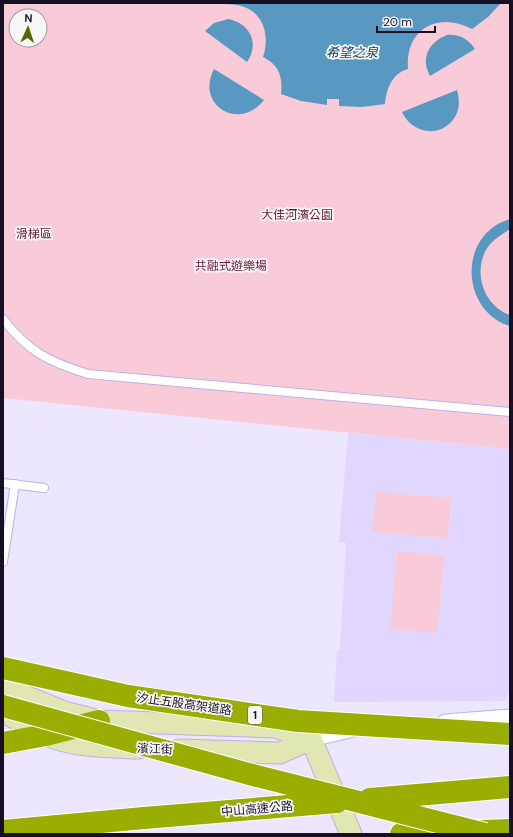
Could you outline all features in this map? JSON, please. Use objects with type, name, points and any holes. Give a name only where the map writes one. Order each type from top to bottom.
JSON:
[{"type":"highway","name":"汐止五股高架道路","points":[[3,668],[128,696],[298,721],[510,734]]},
{"type":"highway","points":[[3,706],[249,774],[485,834]]},
{"type":"highway","points":[[3,743],[46,735],[99,721]]},
{"type":"highway","name":"中山高速公路","points":[[3,831],[510,787]]},
{"type":"highway","points":[[401,834],[510,830]]},
{"type":"main road","points":[[3,687],[64,712],[99,721],[276,727],[311,739],[351,834]]},
{"type":"main road","name":"濱江街","points":[[3,711],[46,735],[100,747],[280,753],[311,739]]},
{"type":"street","points":[[311,739],[347,730],[510,717]]},
{"type":"lane","points":[[3,319],[12,331],[34,350],[56,364],[88,374],[510,412]]},
{"type":"lane","points":[[3,482],[44,488]]},
{"type":"lane","points":[[3,562],[15,484]]},
{"type":"shaded area","points":[[348,433],[510,449],[510,690],[505,701],[334,702],[337,650],[340,650],[346,543],[339,542]]},
{"type":"green space","name":"大佳河濱公園","points":[[3,3],[510,3],[510,449],[3,398]]},
{"type":"green space","points":[[376,492],[451,498],[448,538],[372,532]]},
{"type":"green space","points":[[397,551],[444,556],[437,633],[390,629]]},
{"type":"water","name":"希望之泉","points":[[207,3],[501,3],[488,17],[472,29],[459,24],[447,22],[436,23],[426,27],[418,34],[412,43],[408,55],[408,69],[398,74],[388,88],[385,104],[362,107],[339,106],[339,99],[327,99],[327,105],[301,101],[281,94],[279,72],[273,64],[263,57],[266,41],[260,19],[249,9],[241,6]]},
{"type":"water","points":[[228,19],[236,21],[242,25],[251,35],[253,48],[247,62],[205,31],[214,23]]},
{"type":"water","points":[[447,35],[460,36],[470,42],[475,49],[430,76],[426,63],[428,51],[435,42]]},
{"type":"water","points":[[214,69],[264,100],[254,109],[243,114],[232,114],[222,110],[215,103],[210,94],[210,82]]},
{"type":"water","points":[[457,90],[459,104],[456,115],[450,124],[441,129],[430,131],[420,129],[410,123],[402,112]]},
{"type":"water","points":[[510,219],[510,229],[491,243],[486,250],[482,259],[481,278],[483,288],[493,304],[501,311],[510,315],[510,326],[503,324],[487,312],[479,300],[473,286],[472,273],[473,259],[485,234],[496,225]]},
{"type":"park label","name":"滑梯區","points":[[34,234]]},
{"type":"park label","name":"共融式遊樂場","points":[[231,266]]}]
